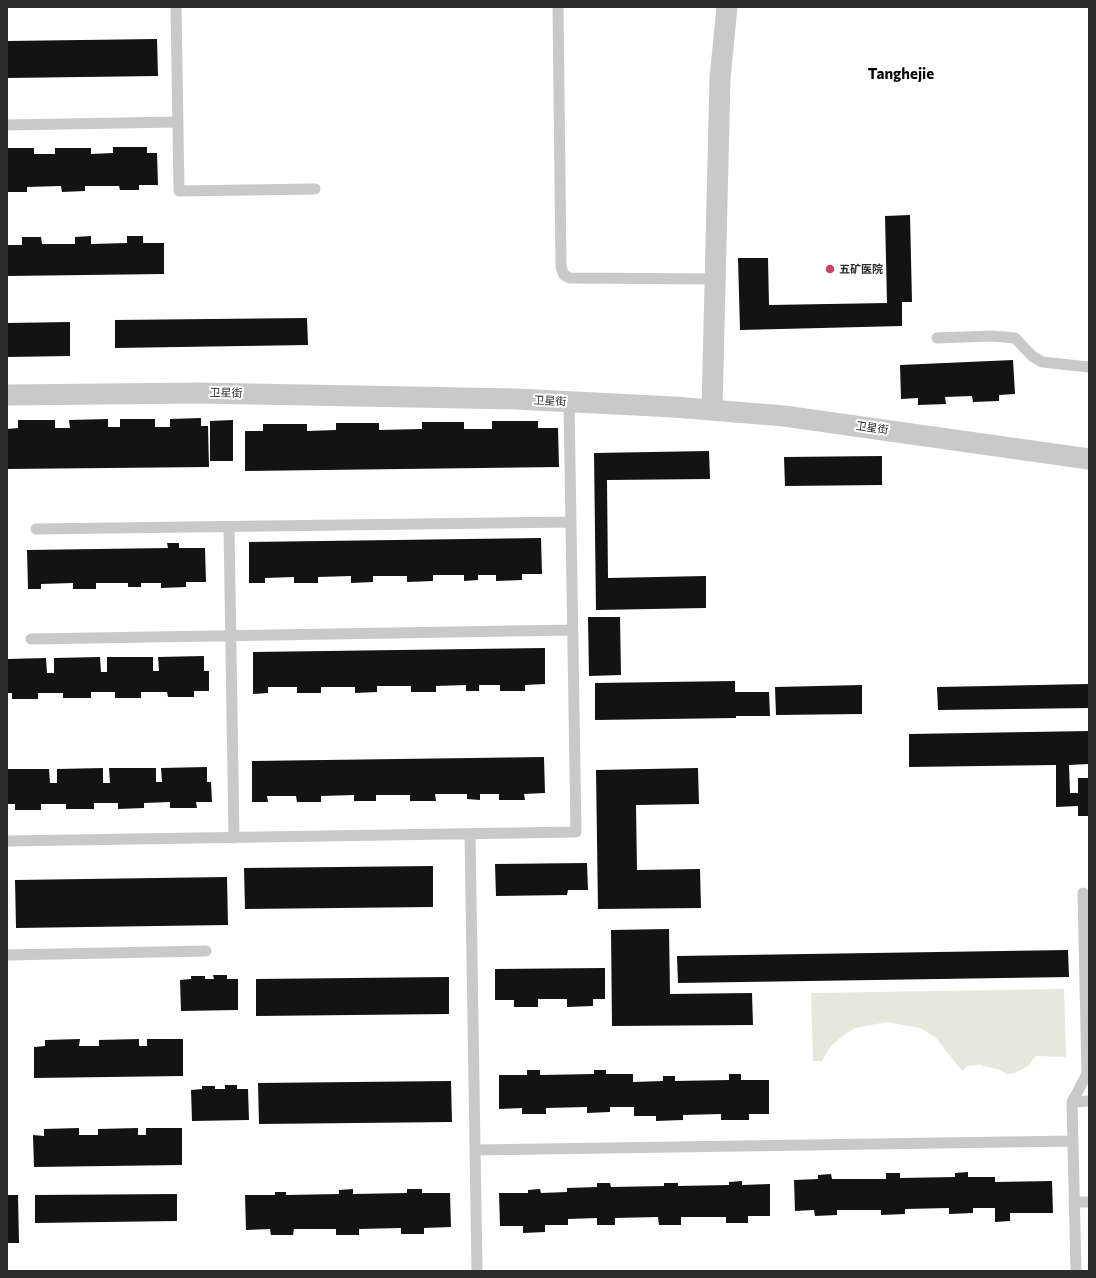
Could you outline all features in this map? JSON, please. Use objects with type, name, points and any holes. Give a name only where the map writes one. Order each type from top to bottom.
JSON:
[{"type":"street","points":[[712,410],[720,78],[727,7]]},
{"type":"street","name":"卫星街","points":[[7,395],[199,393],[516,399],[674,407],[784,416],[1089,459]]},
{"type":"lane","points":[[176,7],[179,191],[315,189]]},
{"type":"lane","points":[[558,7],[561,267],[564,275],[570,278],[715,280]]},
{"type":"lane","points":[[7,125],[177,122]]},
{"type":"lane","points":[[937,338],[990,336],[1015,338],[1032,356],[1042,362],[1089,367]]},
{"type":"lane","points":[[7,842],[576,832],[569,402]]},
{"type":"lane","points":[[36,530],[571,522]]},
{"type":"lane","points":[[229,527],[234,838]]},
{"type":"lane","points":[[30,639],[572,630]]},
{"type":"lane","points":[[470,834],[477,1271]]},
{"type":"lane","points":[[1076,1271],[1072,1102],[1087,1074],[1083,893]]},
{"type":"lane","points":[[7,955],[206,951]]},
{"type":"lane","points":[[1072,1102],[1089,1101]]},
{"type":"lane","points":[[475,1150],[1073,1141]]},
{"type":"lane","points":[[1074,1202],[1089,1202]]},
{"type":"shaded area","points":[[1064,989],[1066,1057],[1036,1056],[1028,1066],[1015,1073],[1007,1074],[997,1069],[980,1065],[967,1066],[962,1071],[936,1038],[920,1028],[887,1022],[855,1028],[831,1046],[822,1061],[813,1061],[811,993]]},
{"type":"building","points":[[157,39],[158,76],[7,78],[7,41]]},
{"type":"building","points":[[113,147],[147,147],[147,153],[157,153],[158,185],[139,185],[139,190],[120,190],[119,186],[85,186],[85,191],[62,192],[61,186],[27,187],[27,192],[7,192],[7,148],[34,148],[34,154],[55,154],[55,148],[91,148],[91,154],[113,153]]},
{"type":"building","points":[[910,215],[912,302],[902,302],[902,326],[740,330],[738,258],[768,258],[769,305],[887,303],[885,216]]},
{"type":"building","points":[[91,236],[91,244],[127,243],[127,236],[143,236],[143,243],[164,243],[164,274],[7,276],[7,245],[22,245],[22,237],[41,237],[42,244],[75,244],[75,237]]},
{"type":"building","points":[[307,318],[308,345],[115,348],[115,320]]},
{"type":"building","points":[[70,322],[70,356],[7,357],[7,323]]},
{"type":"building","points":[[1013,360],[1015,394],[999,395],[999,401],[973,402],[972,396],[945,397],[946,404],[918,405],[918,398],[901,399],[900,365]]},
{"type":"building","points":[[201,418],[201,426],[208,426],[209,467],[7,469],[7,429],[18,428],[18,420],[55,420],[55,428],[70,428],[69,420],[108,419],[108,427],[120,427],[120,419],[155,419],[155,427],[170,427],[170,419]]},
{"type":"building","points":[[233,420],[233,461],[210,461],[210,421]]},
{"type":"building","points":[[492,421],[538,421],[538,428],[558,428],[559,467],[245,471],[245,431],[263,431],[263,424],[307,424],[307,431],[336,430],[336,423],[379,423],[379,430],[422,429],[422,422],[464,422],[464,429],[492,429]]},
{"type":"building","points":[[709,451],[710,479],[607,480],[608,578],[706,576],[706,608],[596,610],[594,453]]},
{"type":"building","points":[[882,456],[882,485],[785,486],[784,457]]},
{"type":"building","points":[[541,538],[542,574],[522,574],[522,580],[496,581],[496,575],[478,575],[478,580],[464,581],[464,575],[433,575],[433,581],[407,582],[407,576],[373,576],[373,582],[351,583],[351,576],[318,577],[318,583],[294,583],[294,577],[265,578],[265,583],[249,583],[249,542]]},
{"type":"building","points":[[167,543],[179,543],[179,548],[205,548],[206,582],[186,582],[186,587],[161,588],[161,583],[141,583],[141,587],[128,587],[128,583],[96,583],[96,589],[73,589],[73,583],[41,584],[41,589],[28,589],[27,550],[168,548]]},
{"type":"building","points":[[588,617],[620,617],[621,675],[589,676]]},
{"type":"building","points":[[545,648],[545,684],[525,685],[525,691],[500,691],[500,685],[479,685],[479,691],[466,691],[466,685],[436,686],[436,692],[411,692],[411,686],[377,686],[377,692],[355,693],[355,687],[321,687],[321,693],[297,693],[297,687],[268,687],[268,693],[253,694],[253,652]]},
{"type":"building","points":[[204,656],[204,671],[209,671],[209,691],[194,691],[194,697],[168,697],[167,692],[141,692],[141,698],[115,698],[115,692],[91,692],[91,698],[63,698],[63,693],[38,693],[38,699],[12,699],[12,693],[7,693],[7,659],[46,658],[47,673],[54,673],[54,658],[100,657],[101,672],[107,672],[107,657],[153,657],[153,671],[159,671],[158,657]]},
{"type":"building","points":[[735,681],[735,692],[769,692],[770,716],[736,716],[736,718],[595,720],[595,683]]},
{"type":"building","points":[[1089,684],[1089,708],[938,710],[937,687]]},
{"type":"building","points":[[862,685],[862,714],[776,715],[775,687]]},
{"type":"building","points":[[1089,731],[1089,764],[1069,765],[1070,793],[1078,793],[1078,778],[1089,778],[1089,816],[1078,816],[1078,806],[1056,807],[1056,765],[909,767],[909,734]]},
{"type":"building","points":[[544,757],[545,793],[524,794],[525,800],[499,800],[499,794],[480,794],[480,800],[467,799],[467,794],[435,794],[436,801],[410,801],[410,795],[376,795],[376,801],[354,801],[354,795],[321,796],[321,802],[297,802],[296,796],[267,796],[268,802],[252,802],[252,761]]},
{"type":"building","points":[[207,767],[207,782],[211,782],[212,802],[196,802],[197,808],[170,808],[170,802],[144,803],[144,808],[118,809],[118,803],[94,803],[94,809],[66,809],[66,804],[41,804],[41,810],[15,810],[15,804],[7,804],[7,769],[49,769],[50,783],[57,783],[57,769],[103,768],[103,783],[110,783],[109,768],[156,768],[156,782],[162,782],[161,768]]},
{"type":"building","points":[[698,768],[699,804],[636,805],[637,870],[700,869],[701,908],[598,909],[596,770]]},
{"type":"building","points":[[587,863],[588,890],[568,890],[567,895],[496,896],[495,864]]},
{"type":"building","points":[[433,866],[433,907],[245,909],[244,868]]},
{"type":"building","points":[[227,877],[228,925],[16,928],[15,880]]},
{"type":"building","points":[[669,929],[670,994],[752,993],[753,1025],[612,1026],[611,930]]},
{"type":"building","points":[[1068,950],[1069,977],[678,983],[677,956]]},
{"type":"building","points":[[605,968],[605,999],[593,999],[593,1006],[567,1007],[567,999],[538,999],[538,1007],[514,1007],[514,1000],[495,1000],[495,969]]},
{"type":"building","points":[[213,975],[227,975],[227,979],[238,979],[238,1010],[181,1011],[180,980],[191,979],[191,976],[205,976],[205,979],[214,979]]},
{"type":"building","points":[[449,977],[449,1014],[256,1016],[256,979]]},
{"type":"building","points":[[80,1039],[79,1046],[99,1046],[99,1040],[139,1039],[139,1046],[147,1046],[147,1039],[183,1039],[183,1076],[34,1078],[34,1047],[45,1046],[45,1040]]},
{"type":"building","points":[[527,1070],[540,1070],[540,1075],[594,1074],[594,1070],[606,1070],[606,1074],[633,1074],[633,1082],[663,1081],[663,1076],[675,1076],[675,1081],[729,1080],[729,1074],[741,1074],[741,1080],[769,1080],[769,1114],[749,1114],[749,1120],[721,1120],[721,1114],[683,1115],[683,1120],[656,1121],[656,1116],[634,1116],[634,1107],[610,1107],[610,1112],[587,1113],[587,1107],[546,1108],[546,1114],[522,1114],[522,1108],[499,1109],[499,1075],[527,1075]]},
{"type":"building","points":[[451,1081],[452,1122],[259,1124],[258,1083]]},
{"type":"building","points":[[225,1085],[237,1085],[237,1089],[248,1089],[249,1120],[192,1121],[191,1090],[202,1089],[202,1086],[215,1086],[215,1089],[225,1089]]},
{"type":"building","points":[[79,1128],[79,1135],[98,1135],[98,1129],[138,1128],[138,1135],[146,1135],[146,1128],[182,1128],[182,1165],[34,1167],[33,1135],[44,1136],[44,1129]]},
{"type":"building","points":[[968,1172],[968,1177],[995,1177],[995,1182],[1052,1181],[1053,1213],[1010,1213],[1010,1221],[995,1222],[995,1208],[973,1208],[973,1213],[949,1214],[949,1208],[905,1209],[905,1214],[881,1215],[881,1210],[837,1210],[837,1215],[815,1216],[814,1210],[795,1211],[794,1180],[818,1179],[818,1175],[831,1174],[832,1179],[886,1179],[886,1173],[900,1173],[900,1178],[955,1177],[955,1173]]},
{"type":"building","points":[[742,1181],[742,1185],[770,1184],[770,1216],[748,1216],[748,1223],[726,1223],[726,1217],[681,1217],[681,1225],[659,1225],[658,1217],[615,1218],[615,1225],[597,1225],[597,1218],[568,1219],[568,1225],[545,1225],[545,1232],[523,1233],[523,1226],[500,1226],[499,1193],[528,1193],[528,1190],[540,1189],[541,1193],[567,1192],[567,1188],[597,1187],[597,1183],[610,1183],[611,1187],[664,1186],[664,1183],[678,1183],[678,1186],[729,1185],[729,1182]]},
{"type":"building","points":[[353,1189],[353,1194],[407,1193],[407,1189],[422,1189],[422,1193],[450,1193],[451,1227],[424,1228],[424,1234],[401,1234],[401,1228],[359,1229],[359,1235],[336,1235],[336,1229],[294,1229],[293,1235],[271,1235],[270,1229],[246,1230],[245,1195],[275,1195],[275,1192],[286,1192],[286,1195],[339,1194],[339,1190]]},
{"type":"building","points":[[177,1194],[177,1221],[35,1223],[35,1195]]},
{"type":"building","points":[[7,1195],[18,1195],[19,1243],[7,1243]]},
{"type":"place","name":"五矿医院","points":[[830,269]]},
{"type":"district","name":"Tanghejie","points":[[901,74]]}]
